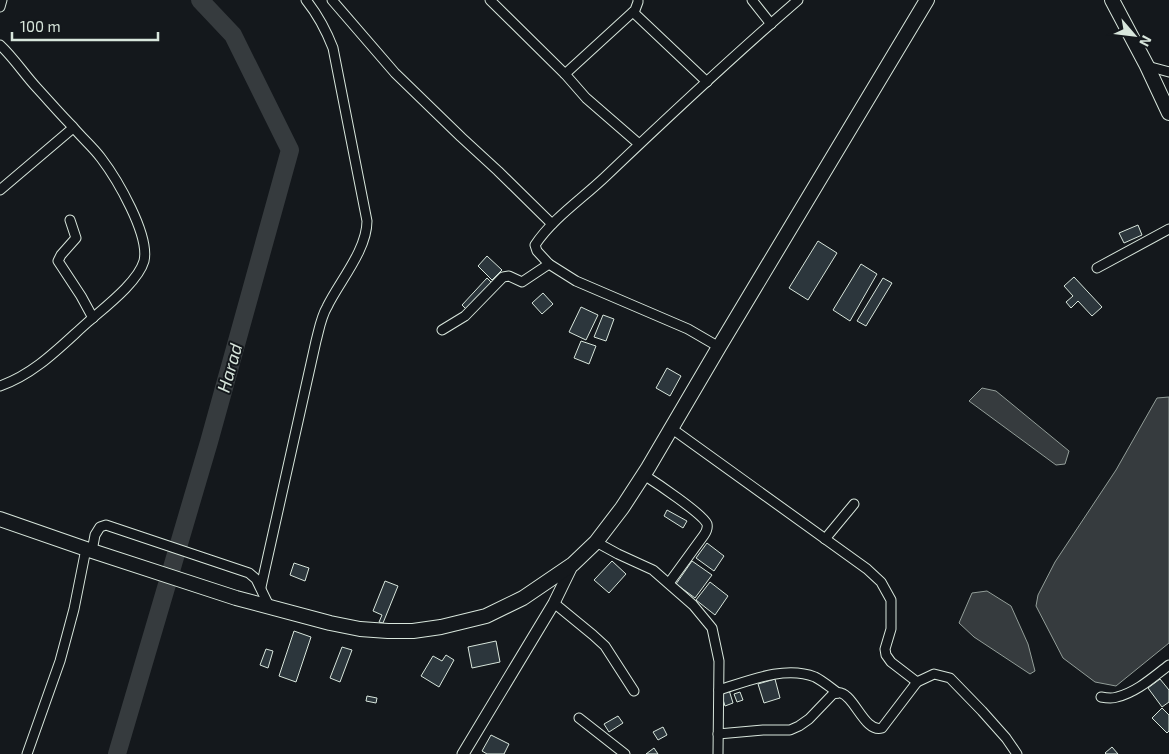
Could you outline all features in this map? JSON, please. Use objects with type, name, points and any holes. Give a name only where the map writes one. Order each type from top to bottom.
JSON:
[{"type":"main road","points":[[0,519],[236,598],[360,629],[413,631],[441,627],[486,616],[523,598],[573,564],[596,542],[622,508],[660,448],[927,0]]},
{"type":"main road","points":[[1112,0],[1147,66],[1169,113]]},
{"type":"street","points":[[0,7],[2,0]]},
{"type":"street","points":[[261,587],[316,341],[325,309],[354,259],[367,230],[333,48],[322,23],[306,0]]},
{"type":"street","points":[[332,0],[395,73],[552,224]]},
{"type":"street","points":[[490,0],[565,74],[586,98],[639,144]]},
{"type":"street","points":[[565,74],[635,10],[638,0]]},
{"type":"street","points":[[752,0],[771,24]]},
{"type":"street","points":[[719,347],[688,330],[576,281],[549,264],[537,251],[535,245],[552,224],[798,0]]},
{"type":"street","points":[[633,12],[707,82]]},
{"type":"street","points":[[0,45],[102,159],[139,225],[145,252],[143,263],[132,280],[93,318],[54,353],[22,377],[0,386]]},
{"type":"street","points":[[1147,66],[1169,72]]},
{"type":"street","points":[[0,190],[26,170],[73,128]]},
{"type":"street","points":[[70,220],[76,238],[58,261],[93,318]]},
{"type":"street","points":[[1097,268],[1169,229]]},
{"type":"street","points":[[442,330],[465,316],[503,277],[509,276],[522,282],[549,264]]},
{"type":"street","points":[[672,428],[867,569],[881,582],[891,600],[891,629],[885,649],[886,654],[891,662],[917,682]]},
{"type":"street","points":[[646,471],[707,523],[704,535],[669,583]]},
{"type":"street","points":[[825,539],[854,504]]},
{"type":"street","points":[[26,754],[60,661],[74,609],[94,552],[95,535],[100,527],[106,525],[249,573],[261,587],[270,608]]},
{"type":"street","points":[[596,542],[653,570],[693,605],[712,628],[719,661],[718,754]]},
{"type":"street","points":[[463,754],[554,603],[573,564]]},
{"type":"street","points":[[554,603],[605,646],[634,691]]},
{"type":"street","points":[[1101,697],[1116,698],[1131,692],[1169,665]]},
{"type":"street","points":[[719,690],[774,674],[792,672],[806,674],[818,678],[838,693],[841,693],[870,726],[880,729],[917,682],[934,674],[950,678],[982,710],[1006,738],[1016,754]]},
{"type":"street","points":[[718,734],[790,730],[809,719],[833,694],[838,693]]},
{"type":"street","points":[[579,718],[625,754]]},
{"type":"shaded area","points":[[982,388],[996,391],[1069,451],[1065,464],[1056,465],[969,401]]},
{"type":"shaded area","points":[[1169,397],[1169,643],[1116,686],[1095,682],[1063,658],[1036,606],[1038,595],[1055,562],[1116,470],[1157,398]]},
{"type":"shaded area","points":[[987,591],[1011,606],[1028,644],[1035,671],[1030,674],[974,637],[959,623],[972,593]]},
{"type":"building","points":[[1138,225],[1142,235],[1124,243],[1119,233]]},
{"type":"building","points":[[818,241],[837,253],[808,300],[789,288]]},
{"type":"building","points":[[487,256],[502,270],[492,280],[478,266]]},
{"type":"building","points":[[861,264],[877,274],[850,321],[833,310]]},
{"type":"building","points":[[1074,277],[1102,307],[1092,316],[1078,301],[1071,308],[1066,302],[1073,296],[1064,286]]},
{"type":"building","points":[[487,278],[493,284],[468,311],[462,305]]},
{"type":"building","points":[[883,278],[892,283],[866,326],[857,321]]},
{"type":"building","points":[[543,293],[553,304],[542,314],[532,303]]},
{"type":"building","points":[[581,307],[598,315],[586,340],[569,332]]},
{"type":"building","points":[[603,315],[614,319],[606,341],[594,337]]},
{"type":"building","points":[[581,341],[596,346],[589,364],[574,358]]},
{"type":"building","points":[[667,368],[681,376],[670,396],[656,388]]},
{"type":"building","points":[[667,510],[687,521],[683,528],[664,516]]},
{"type":"building","points":[[707,543],[724,556],[714,571],[696,558]]},
{"type":"building","points":[[612,561],[626,574],[609,593],[594,580]]},
{"type":"building","points":[[692,561],[712,575],[695,598],[676,584]]},
{"type":"building","points":[[294,563],[309,568],[305,581],[290,575]]},
{"type":"building","points":[[385,581],[398,586],[383,623],[379,622],[382,615],[373,611]]},
{"type":"building","points":[[710,582],[728,596],[715,615],[696,600]]},
{"type":"building","points":[[294,631],[311,637],[296,682],[279,676]]},
{"type":"building","points":[[496,641],[500,662],[472,668],[468,647]]},
{"type":"building","points":[[342,647],[352,650],[340,682],[330,678]]},
{"type":"building","points":[[266,649],[273,651],[268,668],[260,665]]},
{"type":"building","points":[[446,655],[454,660],[439,687],[421,676],[433,656],[442,661]]},
{"type":"building","points":[[775,679],[780,698],[764,703],[758,684]]},
{"type":"building","points":[[1160,679],[1169,690],[1169,702],[1162,707],[1148,688]]},
{"type":"building","points":[[729,690],[733,703],[725,706],[721,693]]},
{"type":"building","points":[[740,692],[743,700],[737,702],[734,694]]},
{"type":"building","points":[[367,696],[377,698],[376,703],[366,701]]},
{"type":"building","points":[[1162,708],[1169,715],[1169,731],[1167,733],[1152,718]]},
{"type":"building","points":[[618,716],[623,723],[609,732],[604,724]]},
{"type":"building","points":[[663,727],[667,735],[658,740],[653,732]]},
{"type":"building","points":[[491,735],[509,744],[504,754],[487,754],[482,751]]},
{"type":"building","points":[[1112,747],[1118,754],[1105,753]]},
{"type":"building","points":[[654,748],[658,754],[646,754]]},
{"type":"waterway","name":"Harad","points":[[117,754],[209,442],[290,150],[233,35],[200,0]]}]
